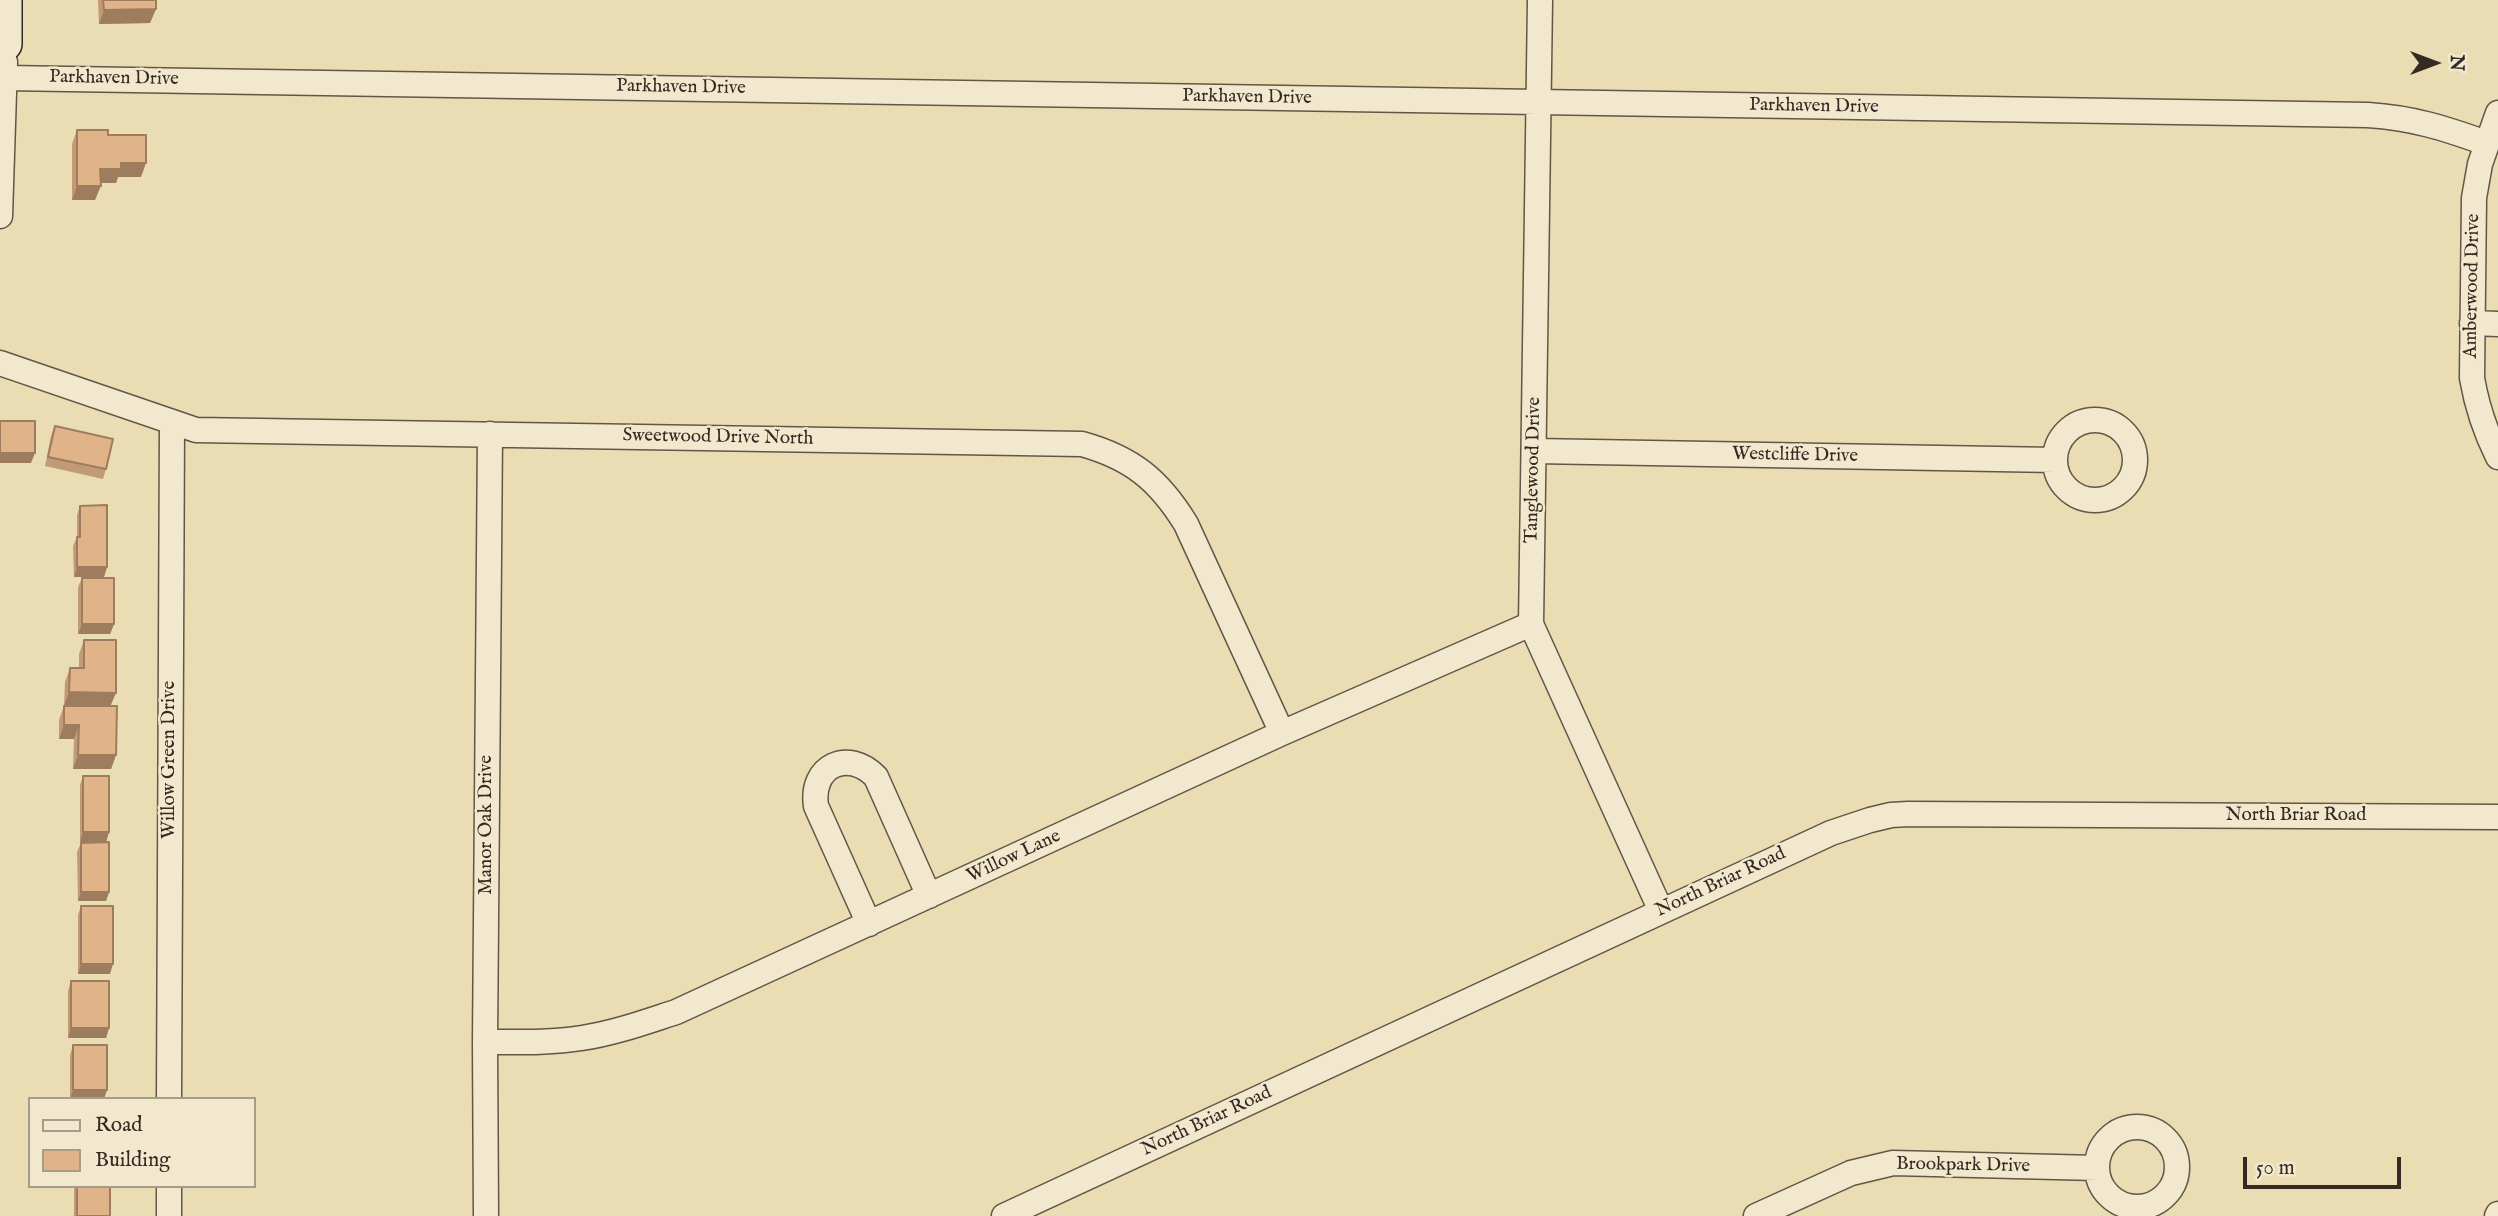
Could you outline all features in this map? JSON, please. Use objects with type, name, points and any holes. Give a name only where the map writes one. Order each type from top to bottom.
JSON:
[{"type":"street","points":[[0,216],[5,0]]},
{"type":"street","name":"Tanglewood Drive","points":[[1540,0],[1531,624],[1661,911]]},
{"type":"street","name":"Parkhaven Drive","points":[[5,78],[2368,115],[2400,117],[2432,124],[2486,143]]},
{"type":"street","name":"Amberwood Drive","points":[[2498,113],[2486,143],[2474,198],[2472,323],[2472,378],[2477,407],[2485,432],[2498,457]]},
{"type":"street","points":[[2472,323],[2498,324]]},
{"type":"street","name":"Sweetwood Drive North","points":[[0,363],[196,430],[1082,444],[1107,451],[1130,463],[1151,479],[1172,502],[1186,524],[1282,733]]},
{"type":"street","name":"Willow Green Drive","points":[[169,1097],[172,422]]},
{"type":"street","name":"Manor Oak Drive","points":[[486,1216],[490,434]]},
{"type":"street","name":"Westcliffe Drive","points":[[1534,451],[2055,460]]},
{"type":"street","name":"Willow Lane","points":[[485,1042],[541,1042],[582,1038],[623,1029],[676,1012],[1282,733],[1531,624]]},
{"type":"street","points":[[869,923],[816,806],[815,795],[821,775],[838,763],[859,764],[876,777],[929,897]]},
{"type":"street","name":"North Briar Road","points":[[1004,1216],[1831,833],[1891,815],[2498,817]]},
{"type":"street","name":"Brookpark Drive","points":[[1756,1216],[1851,1173],[1893,1163],[2097,1168]]},
{"type":"street","points":[[169,1188],[169,1216]]},
{"type":"building","points":[[103,0],[156,0],[156,9],[104,10]]},
{"type":"building","points":[[77,130],[108,130],[108,135],[146,135],[146,163],[121,163],[121,169],[100,169],[101,186],[77,186]]},
{"type":"building","points":[[0,421],[35,421],[35,453],[0,453]]},
{"type":"building","points":[[55,426],[113,439],[106,469],[48,457]]},
{"type":"building","points":[[107,505],[107,567],[77,567],[80,506]]},
{"type":"building","points":[[82,578],[114,578],[114,624],[82,624]]},
{"type":"building","points":[[84,640],[116,640],[116,693],[69,692],[70,668],[84,668]]},
{"type":"building","points":[[64,706],[117,706],[116,755],[78,755],[79,725],[64,725]]},
{"type":"building","points":[[83,776],[109,776],[109,832],[83,832]]},
{"type":"building","points":[[109,842],[109,892],[81,892],[81,843]]},
{"type":"building","points":[[81,906],[113,906],[113,964],[81,964]]},
{"type":"building","points":[[71,981],[109,981],[109,1028],[71,1028]]},
{"type":"building","points":[[73,1045],[107,1045],[107,1090],[73,1090]]},
{"type":"building","points":[[77,1188],[110,1188],[110,1216],[77,1216]]}]
